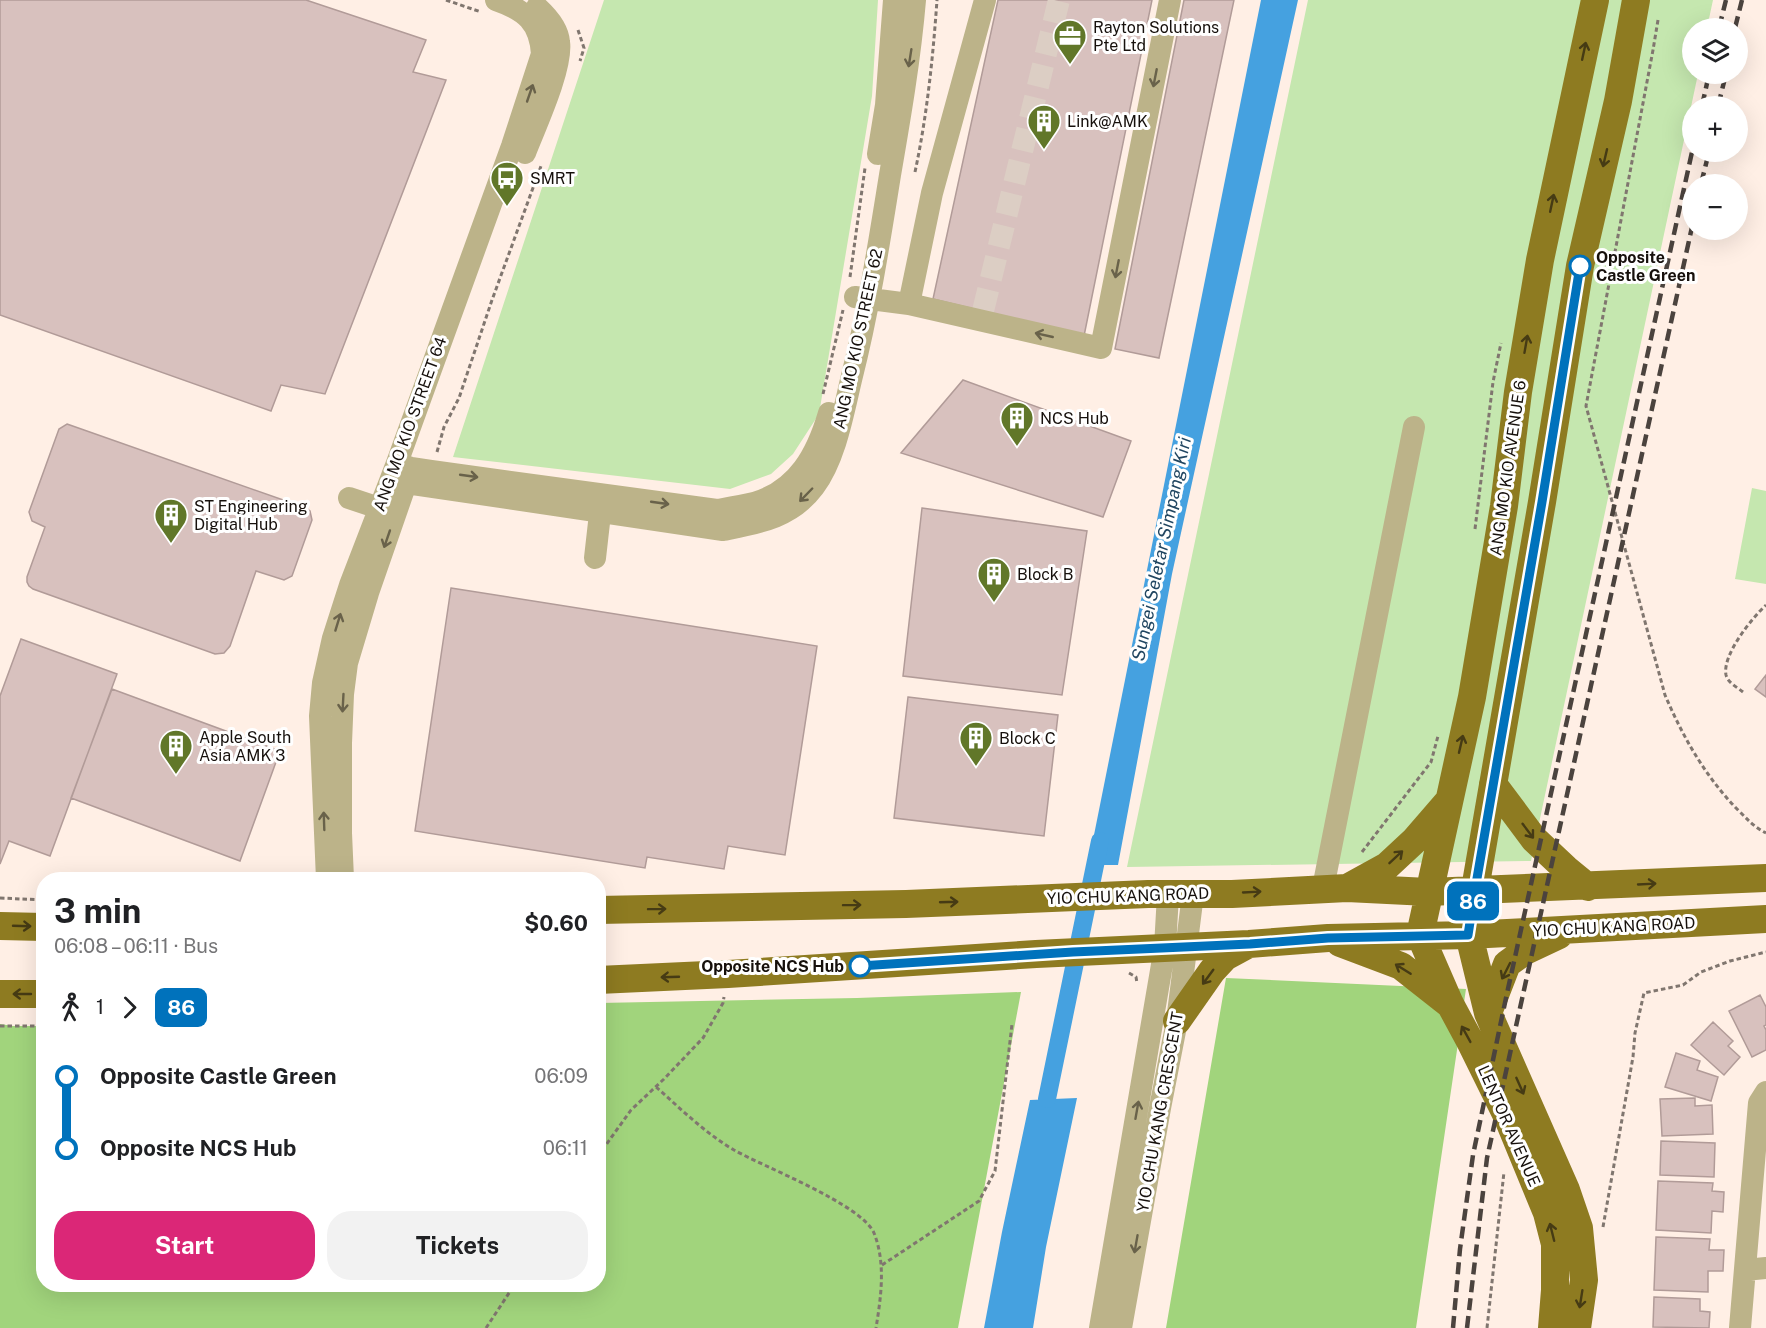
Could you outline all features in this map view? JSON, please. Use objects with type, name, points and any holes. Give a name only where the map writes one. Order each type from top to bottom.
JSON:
[{"type":"main road","name":"ANG MO KIO AVENUE 6","points":[[1419,935],[1474,686],[1504,506],[1518,392],[1540,260],[1595,0]]},
{"type":"main road","points":[[1468,935],[1580,266],[1618,100],[1648,5]]},
{"type":"main road","points":[[1493,784],[1534,839],[1588,887]]},
{"type":"main road","points":[[1335,888],[1387,866],[1415,840],[1449,802]]},
{"type":"main road","name":"YIO CHU KANG ROAD","points":[[606,910],[906,904],[1335,888],[1428,892],[1766,878]]},
{"type":"main road","name":"YIO CHU KANG ROAD","points":[[606,980],[1176,946],[1250,944],[1328,938],[1468,935],[1766,918]]},
{"type":"main road","points":[[0,926],[36,927]]},
{"type":"main road","points":[[1488,1013],[1507,964],[1525,951],[1571,929]]},
{"type":"main road","name":"LENTOR AVENUE","points":[[1419,935],[1450,1004],[1507,1116],[1547,1213],[1555,1244],[1552,1328]]},
{"type":"main road","name":"LENTOR AVENUE","points":[[1468,935],[1488,1013],[1566,1190],[1579,1228],[1584,1280],[1577,1328]]},
{"type":"main road","points":[[1328,938],[1401,966],[1450,1004]]},
{"type":"main road","points":[[1177,1021],[1212,971],[1225,957],[1250,944]]},
{"type":"main road","points":[[0,994],[36,994]]},
{"type":"street","name":"ANG MO KIO STREET 64","points":[[327,872],[331,744],[343,694],[333,638],[379,508],[413,470],[542,54],[541,38],[534,24],[522,12],[495,0]]},
{"type":"street","name":"ANG MO KIO STREET 64","points":[[338,661],[368,593],[413,470],[487,252],[559,59],[560,40],[549,18],[530,0]]},
{"type":"street","name":"ANG MO KIO STREET 62","points":[[413,470],[602,503],[723,530],[762,523],[796,507],[814,488],[823,474],[827,442],[852,348],[854,296],[867,236],[886,105],[894,0]]},
{"type":"street","name":"ANG MO KIO STREET 62","points":[[854,296],[911,50],[915,0]]},
{"type":"street","points":[[909,304],[932,193],[985,0]]},
{"type":"street","points":[[854,296],[982,316],[1101,348],[1170,0]]},
{"type":"street","points":[[1335,888],[1414,427]]},
{"type":"street","points":[[349,498],[379,508]]},
{"type":"street","points":[[595,558],[602,503]]},
{"type":"street","name":"ANG MO KIO STREET 64","points":[[331,744],[341,833],[343,872]]},
{"type":"street","name":"YIO CHU KANG CRESCENT","points":[[1121,1328],[1177,1021],[1176,946],[1180,895]]},
{"type":"street","name":"YIO CHU KANG CRESCENT","points":[[1100,1328],[1176,946]]},
{"type":"street","points":[[1740,1328],[1755,1269],[1759,1103],[1766,1092]]},
{"type":"path","points":[[914,179],[933,49],[937,0]]},
{"type":"path","points":[[1648,5],[1653,50],[1586,406],[1665,695],[1672,712],[1700,765],[1725,797],[1755,827],[1766,833]]},
{"type":"path","points":[[576,25],[584,48],[578,65]]},
{"type":"path","points":[[413,470],[439,448],[444,427],[459,398],[544,159]]},
{"type":"path","points":[[821,402],[854,296],[853,261],[866,164]]},
{"type":"path","points":[[1475,531],[1493,382],[1503,336]]},
{"type":"path","points":[[413,470],[439,448]]},
{"type":"path","points":[[1743,692],[1726,677],[1727,664],[1740,637],[1766,605]]},
{"type":"path","points":[[1359,857],[1431,762],[1441,728]]},
{"type":"path","points":[[0,898],[36,900]]},
{"type":"path","points":[[1603,1228],[1633,1057],[1635,1033],[1644,993],[1683,986],[1701,972],[1730,961],[1766,952]]},
{"type":"path","points":[[606,1145],[631,1110],[703,1038],[723,1003],[728,974]]},
{"type":"path","points":[[882,1265],[978,1200],[995,1171],[1012,1023]]},
{"type":"path","points":[[0,1026],[36,1026]]},
{"type":"path","points":[[656,1087],[704,1130],[734,1150],[840,1203],[858,1215],[873,1232],[882,1265],[876,1328]]},
{"type":"path","points":[[1487,1328],[1504,1172]]},
{"type":"path","points":[[486,1328],[510,1292]]},
{"type":"green space","points":[[604,0],[878,0],[872,96],[819,414],[793,454],[771,474],[730,489],[453,457]]},
{"type":"green space","points":[[1308,0],[1713,0],[1709,18],[1682,18],[1682,84],[1696,84],[1693,96],[1682,96],[1682,149],[1531,861],[1127,867]]},
{"type":"green space","points":[[1752,488],[1766,491],[1766,584],[1735,579]]},
{"type":"green space","points":[[1226,978],[1466,989],[1416,1328],[1166,1328]]},
{"type":"green space","points":[[1021,992],[958,1328],[0,1328],[0,1024],[36,1026],[36,1292],[606,1292],[606,1003]]},
{"type":"water","points":[[1261,0],[1298,0],[1172,574],[1118,865],[1088,865]]},
{"type":"water","points":[[1077,1098],[1046,1247],[1033,1328],[984,1328],[1030,1100]]},
{"type":"building","points":[[0,0],[306,0],[426,40],[413,72],[446,80],[325,394],[281,385],[271,411],[0,315]]},
{"type":"building","name":"Link@AMK","points":[[998,0],[1152,0],[1084,336],[933,299]]},
{"type":"building","name":"Link@AMK","points":[[1184,0],[1234,0],[1159,358],[1115,349]]},
{"type":"building","name":"NCS Hub","points":[[963,380],[1131,441],[1103,517],[901,453]]},
{"type":"building","name":"ST Engineering Digital Hub","points":[[67,424],[310,511],[312,520],[292,576],[284,580],[256,571],[230,646],[224,653],[215,654],[29,586],[27,577],[45,527],[32,521],[29,512],[59,429]]},
{"type":"building","name":"Block B","points":[[922,508],[1087,531],[1062,695],[903,676]]},
{"type":"building","points":[[451,588],[817,646],[785,855],[728,846],[724,869],[647,857],[645,868],[415,831]]},
{"type":"building","points":[[21,639],[117,674],[50,856],[9,841],[0,864],[0,696]]},
{"type":"building","points":[[1766,675],[1766,697],[1755,689]]},
{"type":"building","name":"Apple South Asia AMK 3","points":[[112,689],[280,751],[240,861],[71,798]]},
{"type":"building","name":"Block C","points":[[908,697],[1058,715],[1044,836],[894,818]]},
{"type":"building","points":[[1760,995],[1766,1007],[1766,1025],[1764,1026],[1766,1050],[1752,1057],[1729,1011]]},
{"type":"building","points":[[1713,1022],[1733,1041],[1728,1046],[1740,1057],[1724,1075],[1691,1045]]},
{"type":"building","points":[[1676,1053],[1700,1061],[1697,1070],[1718,1077],[1711,1101],[1665,1087]]},
{"type":"building","points":[[1695,1098],[1695,1106],[1712,1105],[1713,1134],[1662,1136],[1660,1099]]},
{"type":"building","points":[[1661,1141],[1715,1143],[1714,1177],[1660,1175]]},
{"type":"building","points":[[1658,1181],[1713,1183],[1712,1191],[1724,1192],[1723,1212],[1712,1211],[1711,1233],[1656,1230]]},
{"type":"building","points":[[1656,1237],[1710,1239],[1709,1250],[1724,1250],[1723,1271],[1708,1271],[1708,1292],[1654,1290]]},
{"type":"building","points":[[1654,1297],[1700,1299],[1700,1311],[1710,1312],[1709,1328],[1653,1327]]},
{"type":"waterway","name":"Sungei Seletar Simpang Kiri","points":[[1047,1099],[1100,841]]},
{"type":"tunnel","points":[[983,311],[1059,0]]},
{"type":"railway","points":[[1722,18],[1726,0]]},
{"type":"railway","points":[[1738,18],[1742,0]]},
{"type":"railway","points":[[1704,96],[1707,84]]},
{"type":"railway","points":[[1720,96],[1724,84]]},
{"type":"railway","points":[[1453,1328],[1460,1249],[1473,1155],[1690,162]]},
{"type":"railway","points":[[1704,174],[1706,162]]},
{"type":"railway","points":[[1467,1328],[1487,1158],[1689,240]]},
{"type":"bus line","name":"86","points":[[860,966],[1328,938],[1468,935],[1580,266]]},
{"type":"place","name":"Rayton Solutions Pte Ltd","points":[[1070,65]]},
{"type":"place","name":"Link@AMK","points":[[1044,150]]},
{"type":"place","name":"SMRT","points":[[507,207]]},
{"type":"place","name":"Opposite Castle Green","points":[[1580,266]]},
{"type":"place","name":"NCS Hub","points":[[1017,447]]},
{"type":"place","name":"ST Engineering Digital Hub","points":[[171,544]]},
{"type":"place","name":"Block B","points":[[994,603]]},
{"type":"place","name":"Block C","points":[[976,767]]},
{"type":"place","name":"Apple South Asia AMK 3","points":[[176,775]]},
{"type":"place","name":"Opposite NCS Hub","points":[[860,966]]}]
